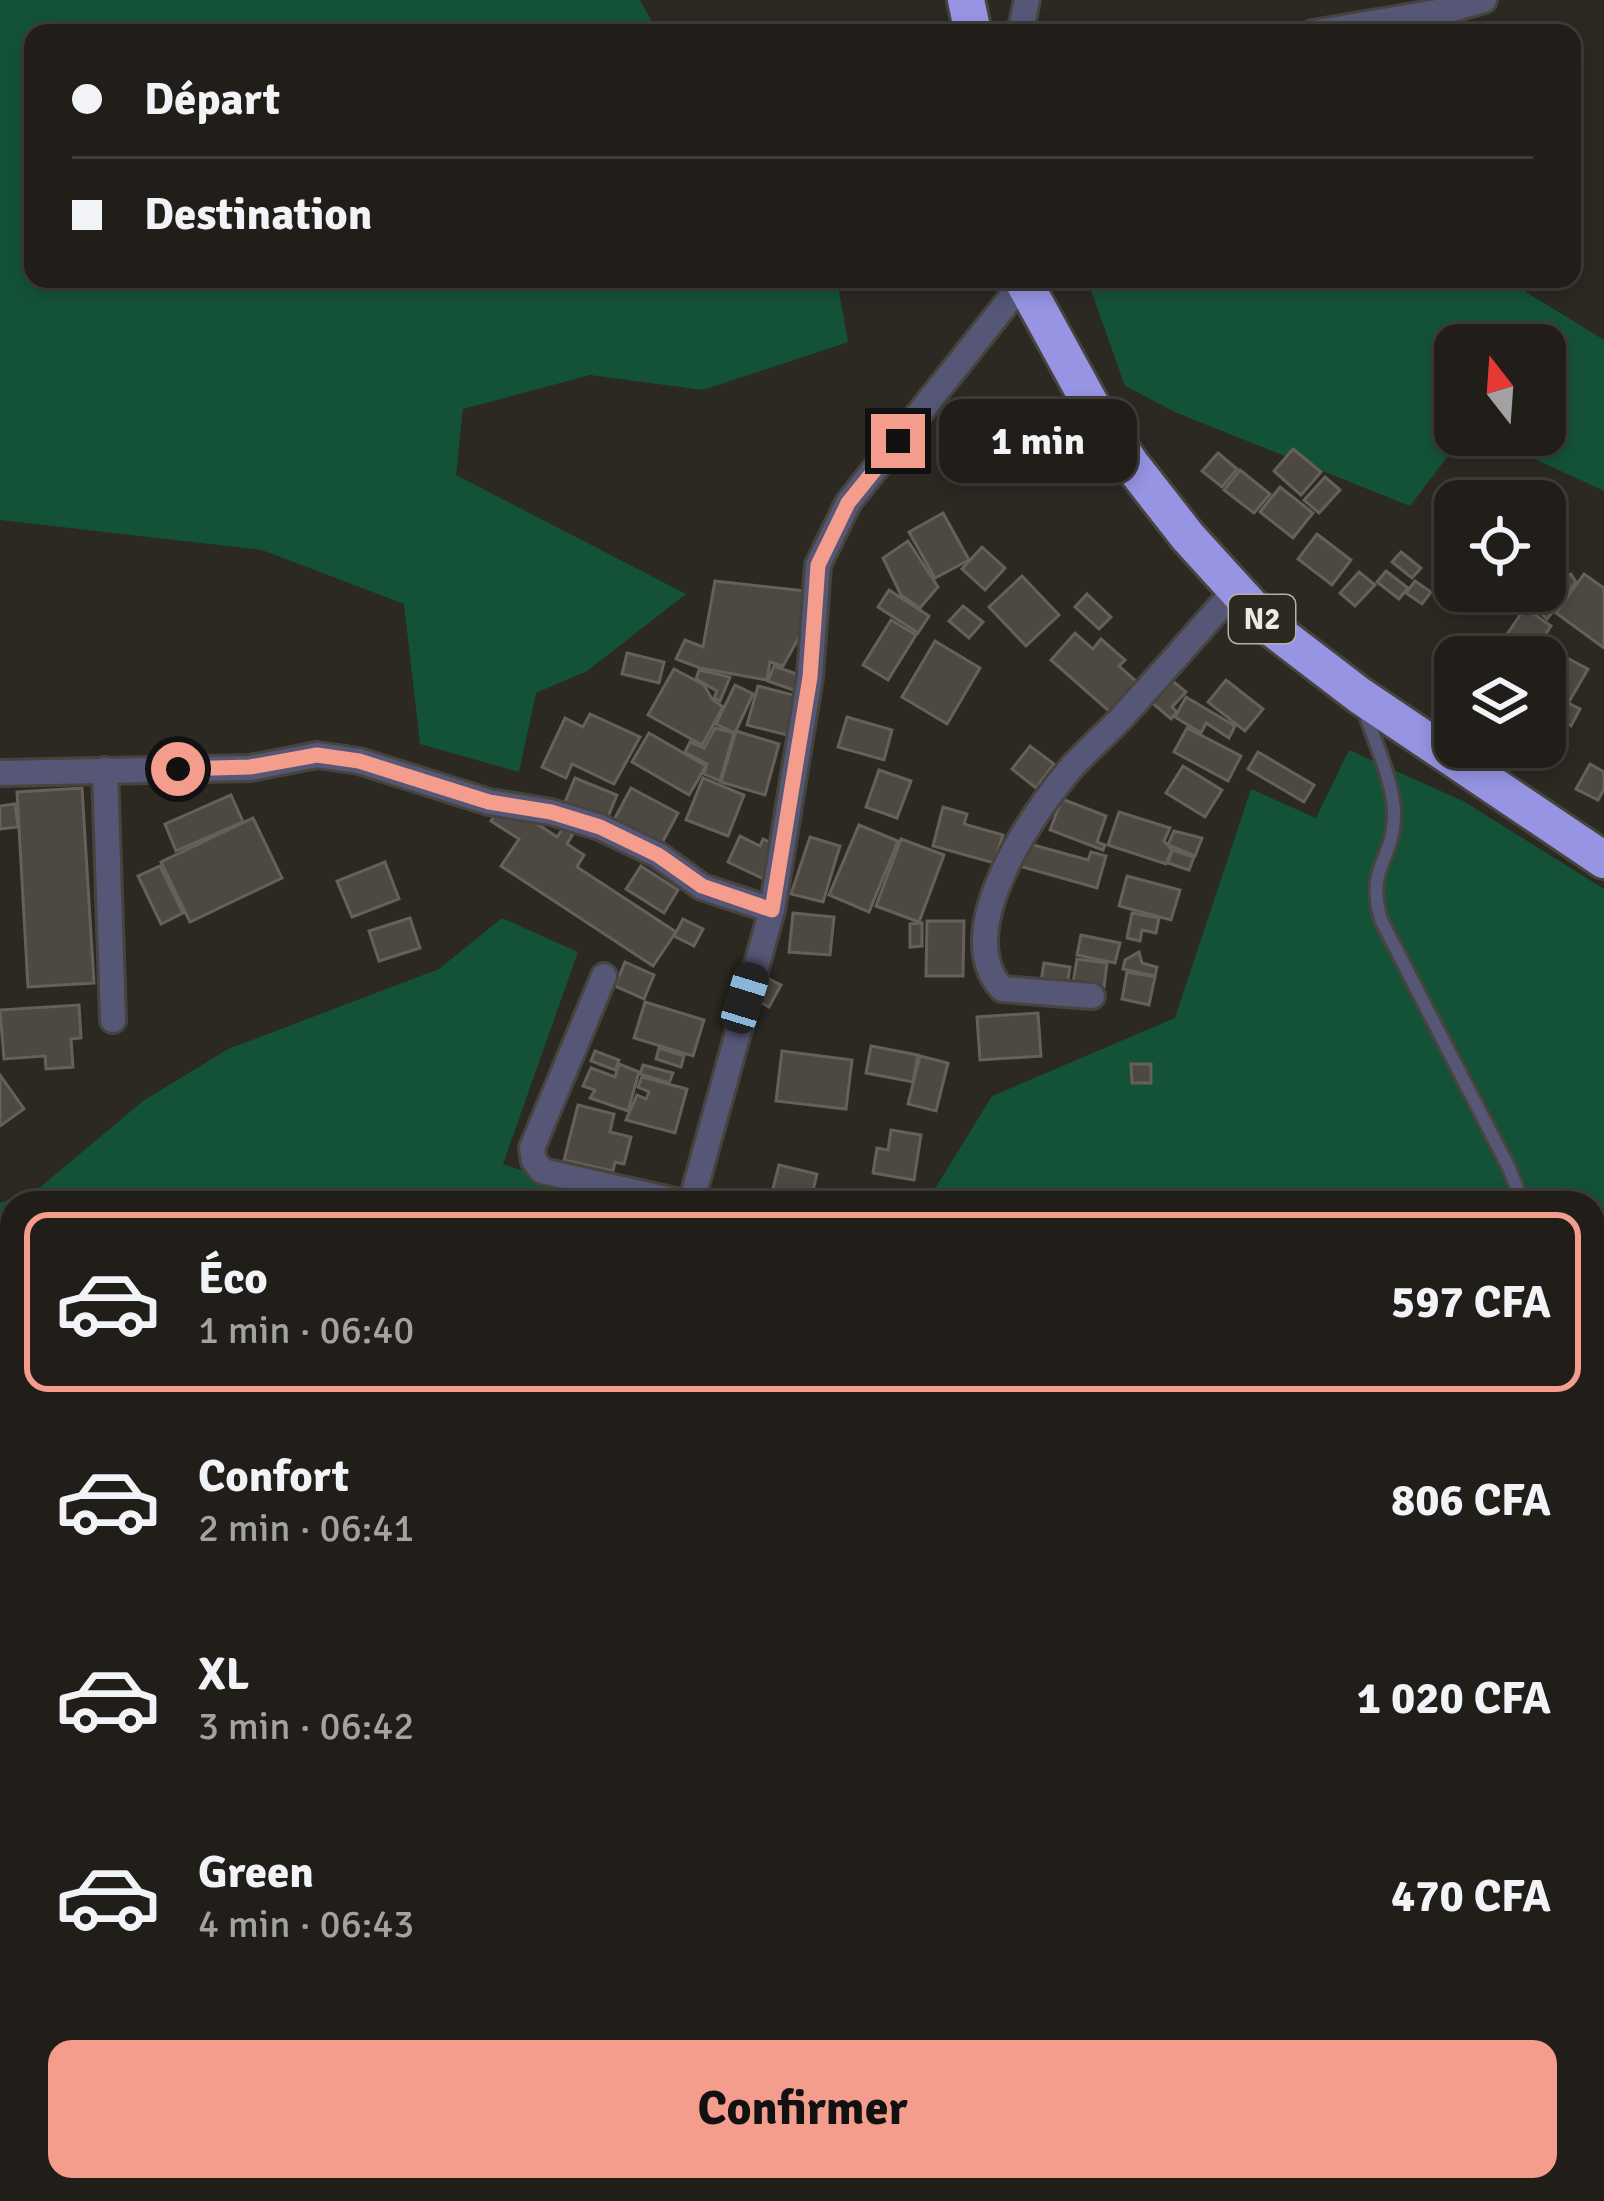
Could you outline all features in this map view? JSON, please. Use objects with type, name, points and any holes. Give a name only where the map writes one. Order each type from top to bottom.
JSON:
[{"type":"highway","name":"N2","points":[[1026,288],[1091,405],[1131,464],[1269,626],[1359,694],[1604,860]]},
{"type":"street","points":[[1366,24],[1484,0]]},
{"type":"street","points":[[690,1191],[772,910],[810,677],[818,565],[848,503],[1017,288]]},
{"type":"street","points":[[1093,996],[1002,988],[989,975],[985,930],[1001,878],[1024,831],[1068,772],[1236,589]]},
{"type":"street","points":[[0,773],[250,767],[317,755],[359,761],[489,802],[551,812],[600,827],[658,855],[702,886],[772,910]]},
{"type":"street","points":[[105,770],[113,1020]]},
{"type":"street","points":[[604,976],[532,1148],[542,1171],[633,1191]]},
{"type":"lane","points":[[1359,694],[1393,801],[1394,820],[1374,880],[1381,920],[1518,1191]]},
{"type":"green space","points":[[0,0],[640,0],[653,24],[24,24],[24,288],[839,291],[848,342],[703,390],[590,375],[463,409],[456,475],[686,594],[587,671],[536,693],[519,772],[420,744],[404,604],[262,550],[0,520]]},
{"type":"green space","points":[[1090,288],[1520,288],[1604,340],[1604,491],[1528,456],[1566,456],[1566,324],[1434,324],[1434,456],[1448,456],[1410,506],[1177,413],[1125,386]]},
{"type":"green space","points":[[1349,750],[1463,801],[1604,889],[1604,1191],[934,1191],[992,1096],[1175,1018],[1251,789],[1316,818]]},
{"type":"green space","points":[[502,918],[578,952],[503,1164],[584,1191],[33,1191],[143,1101],[228,1049],[439,969]]},
{"type":"building","points":[[1293,449],[1321,472],[1301,495],[1274,471]]},
{"type":"building","points":[[1218,453],[1237,469],[1222,487],[1202,471]]},
{"type":"building","points":[[1240,470],[1270,494],[1254,513],[1224,490]]},
{"type":"building","points":[[1325,477],[1340,490],[1319,513],[1304,500]]},
{"type":"building","points":[[1280,487],[1313,513],[1293,538],[1260,512]]},
{"type":"building","points":[[943,513],[969,560],[935,578],[909,532]]},
{"type":"building","points":[[1317,534],[1351,560],[1332,585],[1298,559]]},
{"type":"building","points":[[908,541],[938,587],[920,608],[901,595],[883,558]]},
{"type":"building","points":[[982,547],[1005,568],[985,590],[962,569]]},
{"type":"building","points":[[1401,552],[1421,568],[1412,578],[1392,562]]},
{"type":"building","points":[[1386,571],[1408,588],[1399,599],[1377,582]]},
{"type":"building","points":[[1359,572],[1375,585],[1355,606],[1340,593]]},
{"type":"building","points":[[1571,574],[1576,582],[1566,595],[1566,577]]},
{"type":"building","points":[[1584,574],[1604,588],[1604,648],[1556,613],[1566,612],[1566,599]]},
{"type":"building","points":[[1022,576],[1059,615],[1026,646],[989,607]]},
{"type":"building","points":[[715,581],[824,593],[783,666],[770,662],[767,680],[676,659],[685,640],[703,647]]},
{"type":"building","points":[[1415,581],[1431,592],[1422,604],[1406,593]]},
{"type":"building","points":[[889,590],[929,616],[918,633],[878,607]]},
{"type":"building","points":[[1087,594],[1111,617],[1099,629],[1075,607]]},
{"type":"building","points":[[963,606],[983,622],[969,638],[949,621]]},
{"type":"building","points":[[1522,612],[1531,612],[1551,626],[1544,636],[1506,636]]},
{"type":"building","points":[[891,620],[916,635],[888,680],[863,665]]},
{"type":"building","points":[[1075,633],[1093,649],[1101,639],[1125,660],[1119,666],[1137,682],[1110,712],[1051,660]]},
{"type":"building","points":[[935,641],[980,668],[947,724],[902,697]]},
{"type":"building","points":[[627,653],[664,662],[659,683],[622,674]]},
{"type":"building","points":[[1566,657],[1588,669],[1570,700],[1566,698]]},
{"type":"building","points":[[774,666],[819,682],[814,697],[768,681]]},
{"type":"building","points":[[674,669],[704,685],[723,707],[702,745],[648,715]]},
{"type":"building","points":[[699,670],[730,677],[720,701],[714,698],[717,691],[696,679]]},
{"type":"building","points":[[1169,678],[1186,692],[1172,707],[1177,712],[1171,719],[1149,700]]},
{"type":"building","points":[[1226,680],[1263,709],[1245,731],[1208,702]]},
{"type":"building","points":[[735,685],[753,694],[735,733],[716,724]]},
{"type":"building","points":[[758,686],[813,700],[803,739],[747,725]]},
{"type":"building","points":[[1186,697],[1235,726],[1229,738],[1206,723],[1201,733],[1175,717]]},
{"type":"building","points":[[1566,702],[1580,709],[1571,726],[1566,723]]},
{"type":"building","points":[[590,714],[640,737],[614,784],[572,764],[566,778],[542,767],[565,718],[583,727]]},
{"type":"building","points":[[847,717],[892,730],[884,760],[838,747]]},
{"type":"building","points":[[715,728],[734,733],[720,781],[704,774],[707,764],[685,752],[690,742],[704,748]]},
{"type":"building","points":[[1187,728],[1241,756],[1228,781],[1174,752]]},
{"type":"building","points":[[736,731],[779,744],[765,795],[721,782]]},
{"type":"building","points":[[649,733],[706,766],[689,795],[632,762]]},
{"type":"building","points":[[1030,746],[1054,764],[1036,788],[1012,769]]},
{"type":"building","points":[[1258,752],[1314,785],[1304,802],[1248,769]]},
{"type":"building","points":[[1590,764],[1604,772],[1598,800],[1576,789]]},
{"type":"building","points":[[1183,766],[1222,790],[1205,817],[1166,793]]},
{"type":"building","points":[[879,770],[911,781],[897,818],[866,807]]},
{"type":"building","points":[[575,778],[617,795],[605,824],[563,807]]},
{"type":"building","points":[[703,778],[744,795],[728,836],[686,820]]},
{"type":"building","points":[[82,788],[94,983],[28,987],[17,792]]},
{"type":"building","points":[[631,788],[678,813],[661,845],[614,820]]},
{"type":"building","points":[[231,795],[243,822],[176,851],[165,824]]},
{"type":"building","points":[[1062,799],[1106,816],[1097,842],[1105,845],[1103,850],[1050,830]]},
{"type":"building","points":[[504,802],[557,837],[563,828],[573,834],[567,844],[584,855],[577,867],[676,932],[653,966],[501,866],[519,839],[491,821]]},
{"type":"building","points":[[15,804],[18,827],[0,829],[0,806]]},
{"type":"building","points":[[943,807],[967,814],[964,824],[1003,835],[994,863],[933,846]]},
{"type":"building","points":[[1119,812],[1170,828],[1164,841],[1172,850],[1166,864],[1108,845]]},
{"type":"building","points":[[253,818],[282,878],[190,922],[161,862]]},
{"type":"building","points":[[859,825],[898,841],[869,912],[829,895]]},
{"type":"building","points":[[1174,831],[1202,838],[1195,856],[1168,845]]},
{"type":"building","points":[[740,836],[760,846],[763,839],[780,847],[764,879],[728,862]]},
{"type":"building","points":[[810,837],[840,846],[823,902],[791,894]]},
{"type":"building","points":[[901,839],[944,855],[919,922],[876,906]]},
{"type":"building","points":[[1026,843],[1088,860],[1091,852],[1106,856],[1097,888],[1019,866]]},
{"type":"building","points":[[1172,850],[1194,857],[1189,870],[1168,863]]},
{"type":"building","points":[[385,862],[399,899],[352,917],[337,881]]},
{"type":"building","points":[[160,866],[183,913],[161,924],[138,876]]},
{"type":"building","points":[[641,866],[678,890],[664,913],[626,889]]},
{"type":"building","points":[[1127,876],[1180,890],[1171,920],[1119,906]]},
{"type":"building","points":[[793,913],[834,917],[830,955],[789,952]]},
{"type":"building","points":[[1132,913],[1159,918],[1156,933],[1142,930],[1140,941],[1127,938]]},
{"type":"building","points":[[410,918],[420,948],[379,961],[369,931]]},
{"type":"building","points":[[683,919],[703,929],[694,946],[674,936]]},
{"type":"building","points":[[927,921],[964,921],[963,976],[926,976]]},
{"type":"building","points":[[922,923],[922,946],[910,947],[910,924]]},
{"type":"building","points":[[1081,935],[1120,943],[1115,963],[1077,955]]},
{"type":"building","points":[[1139,952],[1142,963],[1157,967],[1155,976],[1123,969],[1125,960]]},
{"type":"building","points":[[1077,959],[1107,963],[1104,987],[1073,983]]},
{"type":"building","points":[[625,962],[654,975],[644,999],[615,986]]},
{"type":"building","points":[[1044,963],[1070,967],[1066,991],[1040,987]]},
{"type":"building","points":[[1127,972],[1155,977],[1149,1005],[1122,999]]},
{"type":"building","points":[[762,975],[781,985],[769,1007],[751,997]]},
{"type":"building","points":[[645,1002],[704,1020],[693,1056],[634,1038]]},
{"type":"building","points":[[79,1005],[81,1038],[71,1039],[73,1067],[46,1069],[45,1056],[4,1059],[0,1010]]},
{"type":"building","points":[[1038,1013],[1041,1056],[980,1060],[977,1017]]},
{"type":"building","points":[[871,1046],[918,1055],[913,1082],[866,1073]]},
{"type":"building","points":[[659,1048],[684,1056],[681,1067],[656,1059]]},
{"type":"building","points":[[595,1051],[619,1060],[615,1070],[591,1061]]},
{"type":"building","points":[[782,1051],[852,1060],[846,1109],[776,1101]]},
{"type":"building","points":[[920,1056],[948,1063],[936,1111],[908,1104]]},
{"type":"building","points":[[619,1064],[639,1072],[628,1111],[590,1098],[595,1090],[583,1086],[591,1068],[615,1077]]},
{"type":"building","points":[[1131,1064],[1151,1064],[1151,1083],[1132,1083]]},
{"type":"building","points":[[643,1065],[673,1073],[669,1083],[640,1074]]},
{"type":"building","points":[[0,1075],[24,1109],[0,1126]]},
{"type":"building","points":[[642,1077],[687,1089],[675,1133],[626,1120],[637,1095],[646,1099],[649,1092],[638,1087]]},
{"type":"building","points":[[578,1105],[614,1114],[610,1132],[631,1137],[624,1164],[615,1162],[613,1171],[564,1160]]},
{"type":"building","points":[[891,1130],[921,1135],[914,1180],[873,1173],[877,1148],[888,1150]]},
{"type":"building","points":[[779,1165],[817,1174],[813,1191],[772,1191]]},
{"type":"route","points":[[178,769],[250,767],[317,755],[359,761],[489,802],[551,812],[600,827],[658,855],[702,886],[772,910],[810,677],[818,565],[848,503],[898,441]]}]
